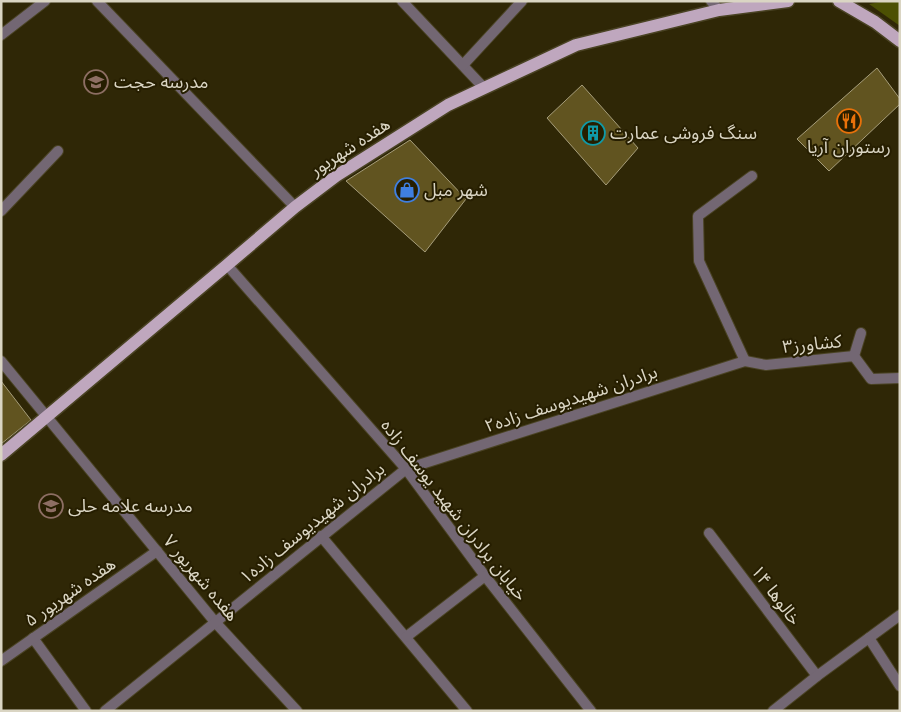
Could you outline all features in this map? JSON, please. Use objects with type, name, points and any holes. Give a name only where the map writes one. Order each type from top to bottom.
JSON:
[{"type":"main road","name":"هفده شهریور","points":[[1,455],[228,265],[294,206],[336,176],[448,105],[576,45],[714,6],[788,1]]},
{"type":"main road","points":[[839,1],[874,22],[900,41]]},
{"type":"street","points":[[1,35],[45,1]]},
{"type":"street","points":[[97,1],[294,206]]},
{"type":"street","points":[[402,1],[484,88]]},
{"type":"street","points":[[463,65],[522,1]]},
{"type":"street","points":[[1,211],[58,151]]},
{"type":"street","points":[[745,361],[699,261],[698,216],[752,176]]},
{"type":"street","name":"خیابان برادران شهید یوسف زاده","points":[[228,265],[406,468],[485,576],[591,711]]},
{"type":"street","points":[[854,356],[861,334]]},
{"type":"street","name":"کشاورز۳","points":[[745,361],[766,365],[854,356],[870,379],[900,378]]},
{"type":"street","name":"هفده شهریور ۷","points":[[1,361],[215,622],[297,711]]},
{"type":"street","name":"برادران شهیدیوسف زاده۲","points":[[406,468],[745,361]]},
{"type":"street","name":"برادران شهیدیوسف زاده۱","points":[[106,711],[406,468]]},
{"type":"street","name":"خالوها ۱۴","points":[[709,533],[816,676]]},
{"type":"street","points":[[321,536],[467,711]]},
{"type":"street","name":"هفده شهریور ۵","points":[[1,660],[157,551]]},
{"type":"street","points":[[406,638],[485,576]]},
{"type":"street","points":[[773,711],[816,676],[899,616]]},
{"type":"street","points":[[33,638],[86,711]]},
{"type":"street","points":[[868,638],[900,686]]},
{"type":"shaded area","points":[[900,1],[900,26],[869,4]]},
{"type":"building","name":"رستوران آریا","points":[[877,68],[900,99],[900,104],[829,171],[797,139]]},
{"type":"building","name":"سنگ فروشی عمارت","points":[[582,85],[638,148],[606,185],[547,118]]},
{"type":"building","name":"شهر مبل","points":[[410,140],[466,199],[425,252],[346,181]]},
{"type":"building","points":[[1,381],[31,420],[1,444]]},
{"type":"place","name":"مدرسه حجت","points":[[96,82]]},
{"type":"place","name":"رستوران آریا","points":[[849,121]]},
{"type":"place","name":"سنگ فروشی عمارت","points":[[593,133]]},
{"type":"place","name":"شهر مبل","points":[[407,190]]},
{"type":"place","name":"مدرسه علامه حلی","points":[[51,506]]}]
